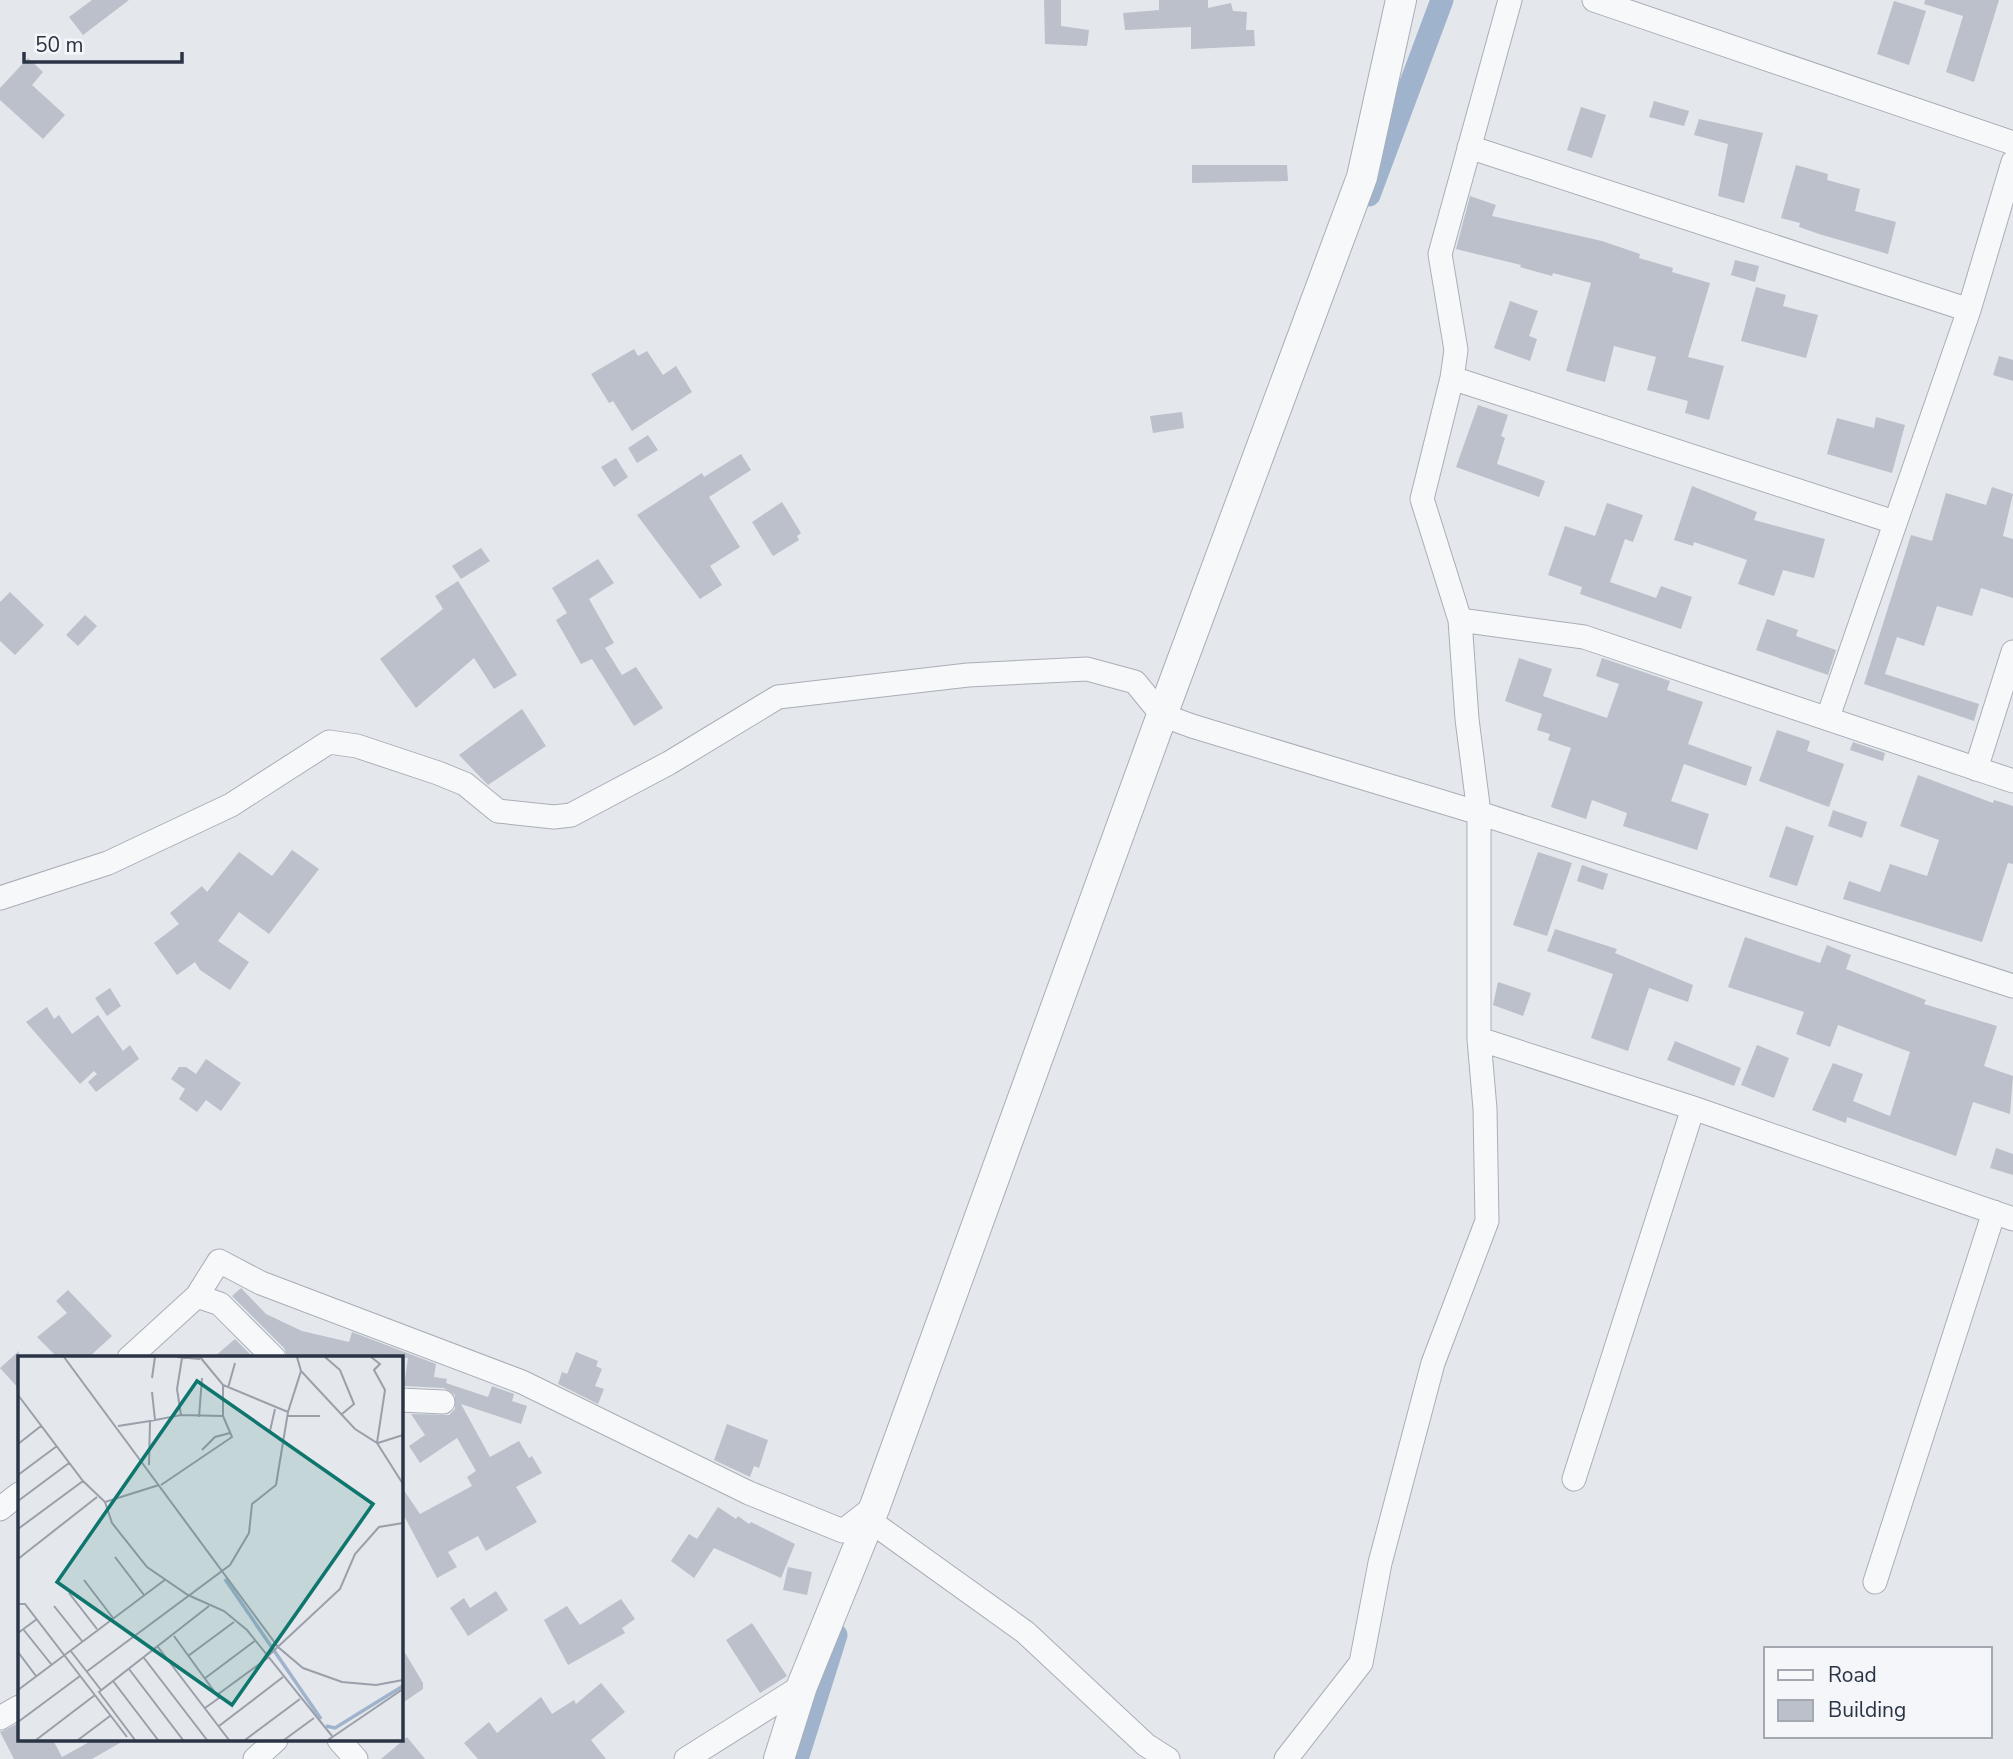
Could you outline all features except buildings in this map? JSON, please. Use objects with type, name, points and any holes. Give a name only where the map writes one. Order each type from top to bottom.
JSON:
[{"type":"street","points":[[779,1759],[802,1685],[878,1517],[1162,715],[1362,177],[1401,0]]},
{"type":"street","points":[[1286,1759],[1360,1663],[1380,1563],[1433,1363],[1487,1221],[1485,1109],[1479,1039],[1479,813],[1467,719],[1460,620],[1422,499],[1452,378],[1456,350],[1440,254],[1510,0]]},
{"type":"street","points":[[1594,0],[2013,143]]},
{"type":"street","points":[[1469,147],[1969,310]]},
{"type":"street","points":[[1828,717],[1969,310],[2013,162]]},
{"type":"street","points":[[1452,378],[1894,522]]},
{"type":"street","points":[[1460,620],[1584,637],[2013,781]]},
{"type":"street","points":[[1976,769],[2013,652]]},
{"type":"street","points":[[0,898],[108,863],[230,805],[329,742],[357,746],[465,784],[498,811],[554,817],[571,815],[670,763],[778,697],[968,675],[1087,669],[1135,682],[1162,715],[1192,726],[1479,813],[2013,986]]},
{"type":"street","points":[[1479,1039],[1693,1108],[2003,1215],[1875,1581]]},
{"type":"street","points":[[1574,1479],[1693,1108]]},
{"type":"street","points":[[131,1356],[197,1296],[219,1261],[261,1283],[522,1382],[749,1493],[843,1531],[878,1517]]},
{"type":"street","points":[[197,1296],[220,1304],[272,1356]]},
{"type":"street","points":[[402,1400],[443,1402]]},
{"type":"street","points":[[0,1509],[18,1495]]},
{"type":"street","points":[[878,1517],[1025,1632],[1146,1745],[1168,1759]]},
{"type":"street","points":[[686,1759],[802,1685]]},
{"type":"street","points":[[0,1718],[18,1708]]},
{"type":"street","points":[[255,1759],[274,1742]]},
{"type":"street","points":[[341,1742],[356,1759]]},
{"type":"waterway","points":[[1369,195],[1442,0]]},
{"type":"waterway","points":[[797,1759],[836,1635]]}]
